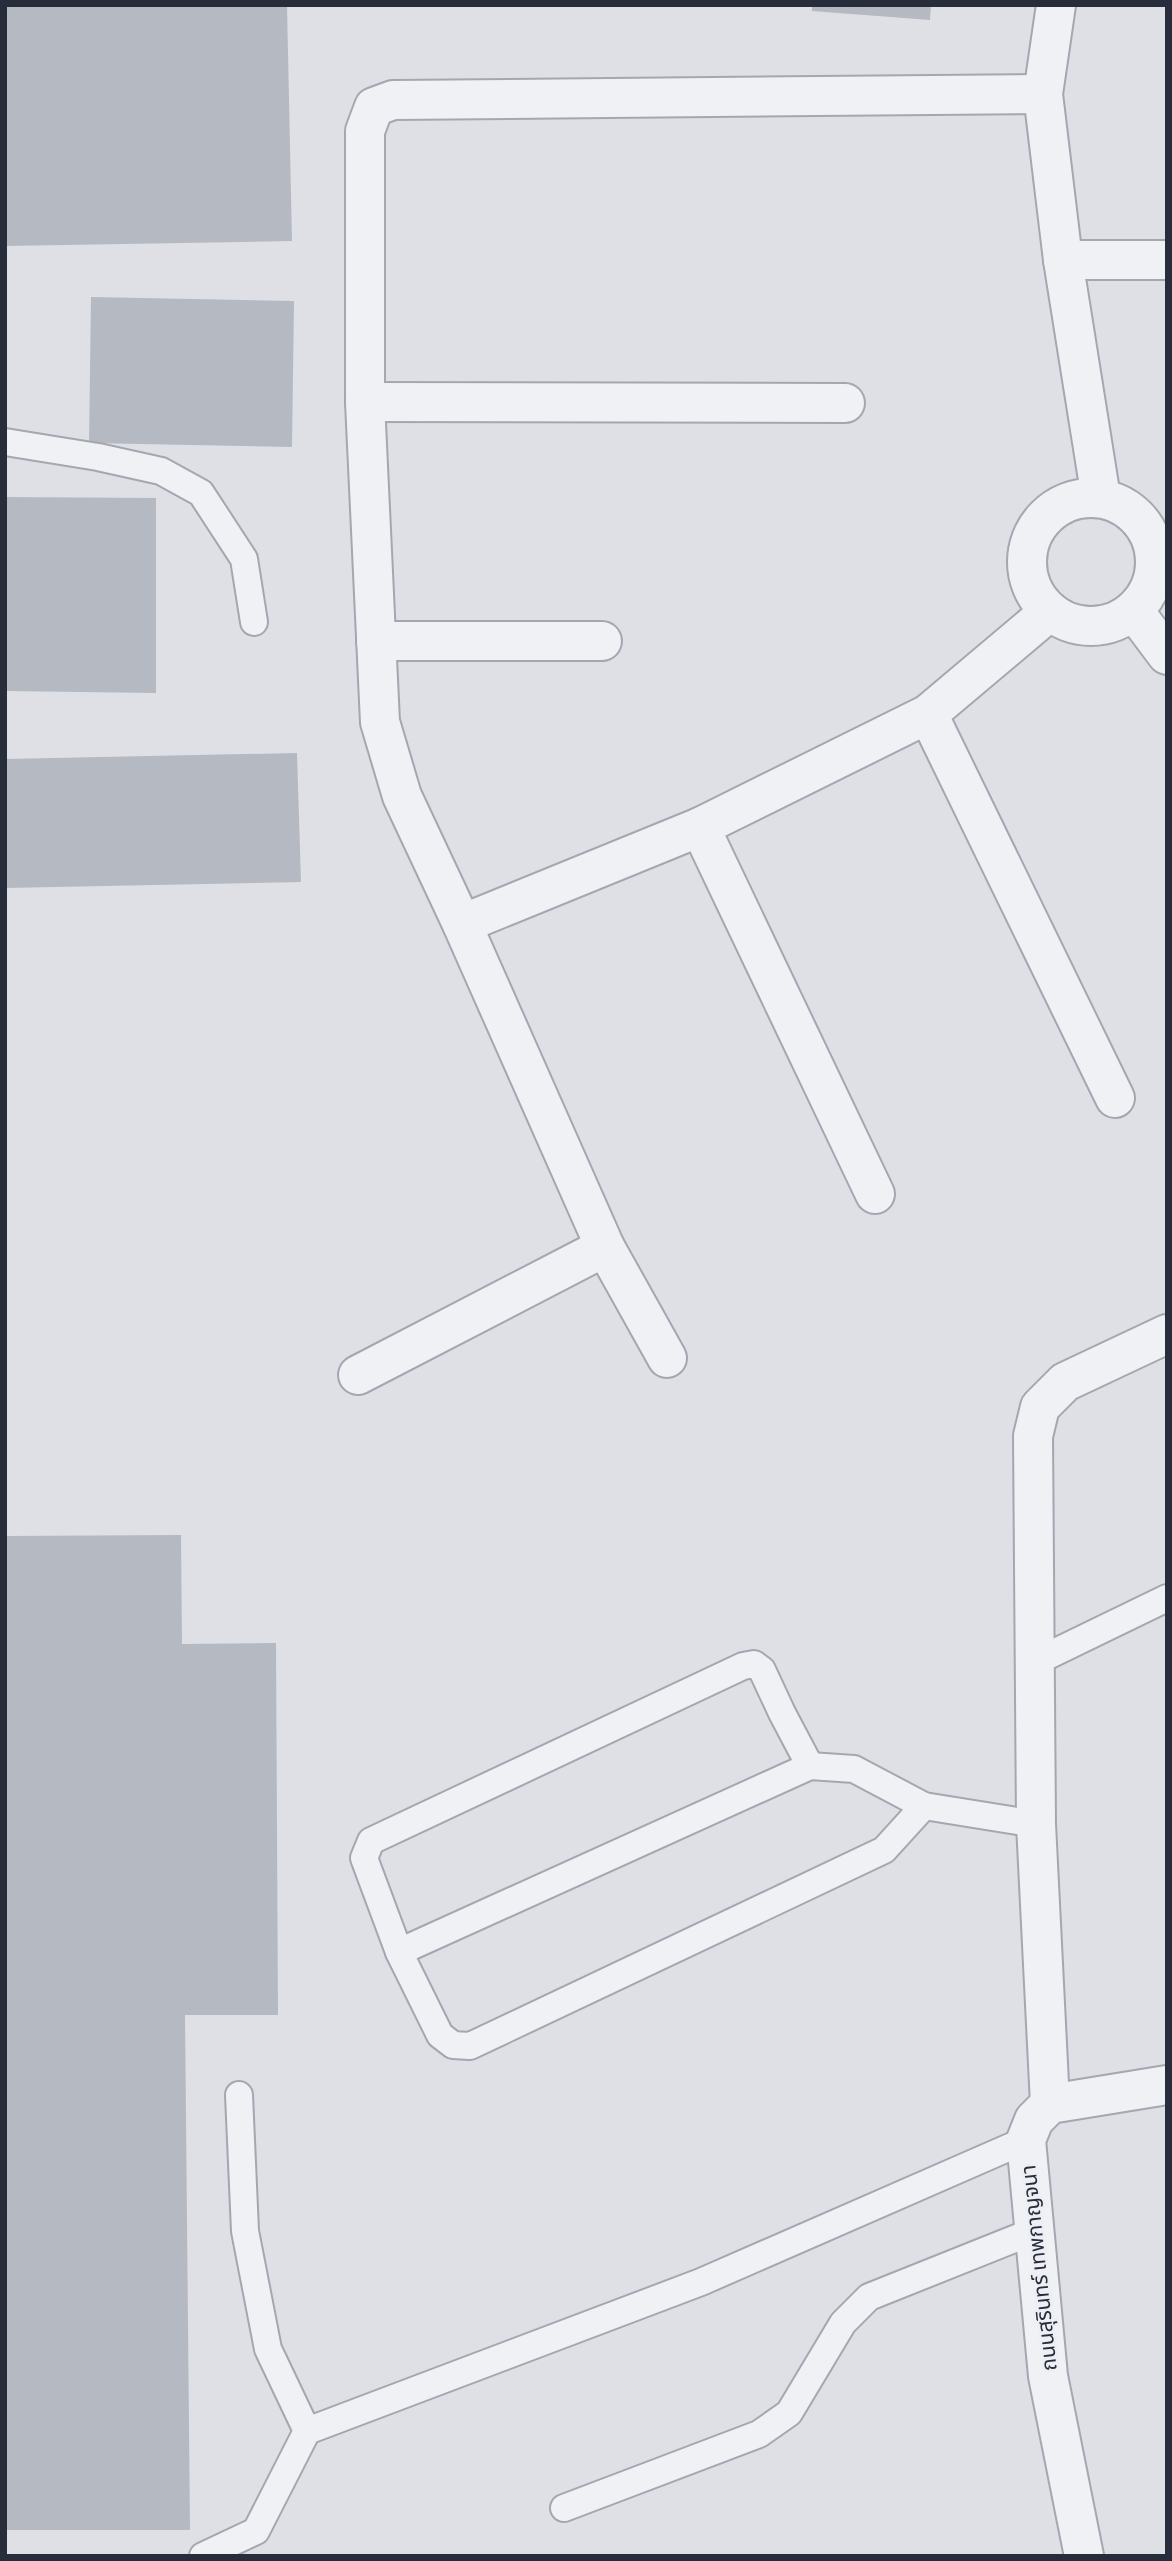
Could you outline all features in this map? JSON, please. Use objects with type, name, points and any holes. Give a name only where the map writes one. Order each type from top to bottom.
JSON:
[{"type":"street","points":[[1056,5],[1042,94],[1063,260],[1101,498]]},
{"type":"street","points":[[667,1358],[605,1247],[462,924],[401,796],[380,722],[365,402],[365,131],[374,107],[393,100],[1042,94]]},
{"type":"street","points":[[1063,260],[1167,260]]},
{"type":"street","points":[[365,402],[845,403]]},
{"type":"street","points":[[1080,498],[1101,498],[1118,503],[1134,513],[1160,544],[1153,580],[1146,597],[1134,611],[1119,621],[1101,626],[1074,624],[1049,612],[1036,595],[1028,576],[1027,555],[1032,535],[1043,517],[1060,505],[1080,498]]},
{"type":"street","points":[[1134,611],[1167,655]]},
{"type":"street","points":[[462,924],[700,827],[928,714],[1049,612]]},
{"type":"street","points":[[376,641],[602,641]]},
{"type":"street","points":[[928,714],[1115,1098]]},
{"type":"street","points":[[700,827],[875,1194]]},
{"type":"street","points":[[358,1375],[605,1247]]},
{"type":"street","points":[[1167,1334],[1065,1382],[1040,1407],[1033,1436],[1036,1824],[1050,2104],[1167,2085]]},
{"type":"street","name":"ถนนสุรินทร์ เทพกาญจนา","points":[[1050,2104],[1034,2120],[1026,2140],[1048,2376],[1084,2556]]},
{"type":"lane","points":[[5,442],[98,457],[161,471],[201,493],[244,559],[254,622]]},
{"type":"lane","points":[[1035,1662],[1167,1598]]},
{"type":"lane","points":[[810,1766],[762,1670],[754,1664],[743,1666],[371,1841],[364,1858],[399,1952],[440,2035],[453,2045],[470,2046],[884,1850],[924,1806]]},
{"type":"lane","points":[[399,1952],[810,1766],[854,1769],[924,1806],[1036,1824]]},
{"type":"lane","points":[[239,2095],[245,2231],[265,2336],[268,2349],[307,2431]]},
{"type":"lane","points":[[203,2556],[256,2531],[307,2431],[701,2282],[1026,2140]]},
{"type":"lane","points":[[564,2508],[759,2434],[789,2413],[844,2323],[869,2297],[1034,2231]]},
{"type":"building","points":[[5,5],[287,5],[292,241],[5,246]]},
{"type":"building","points":[[812,5],[931,5],[930,20],[812,11]]},
{"type":"building","points":[[91,297],[294,301],[292,447],[89,443]]},
{"type":"building","points":[[5,497],[156,498],[156,693],[5,691]]},
{"type":"building","points":[[297,753],[301,882],[5,888],[5,759]]},
{"type":"building","points":[[181,1535],[182,1644],[276,1643],[278,2015],[185,2015],[190,2530],[5,2530],[5,1536]]}]
